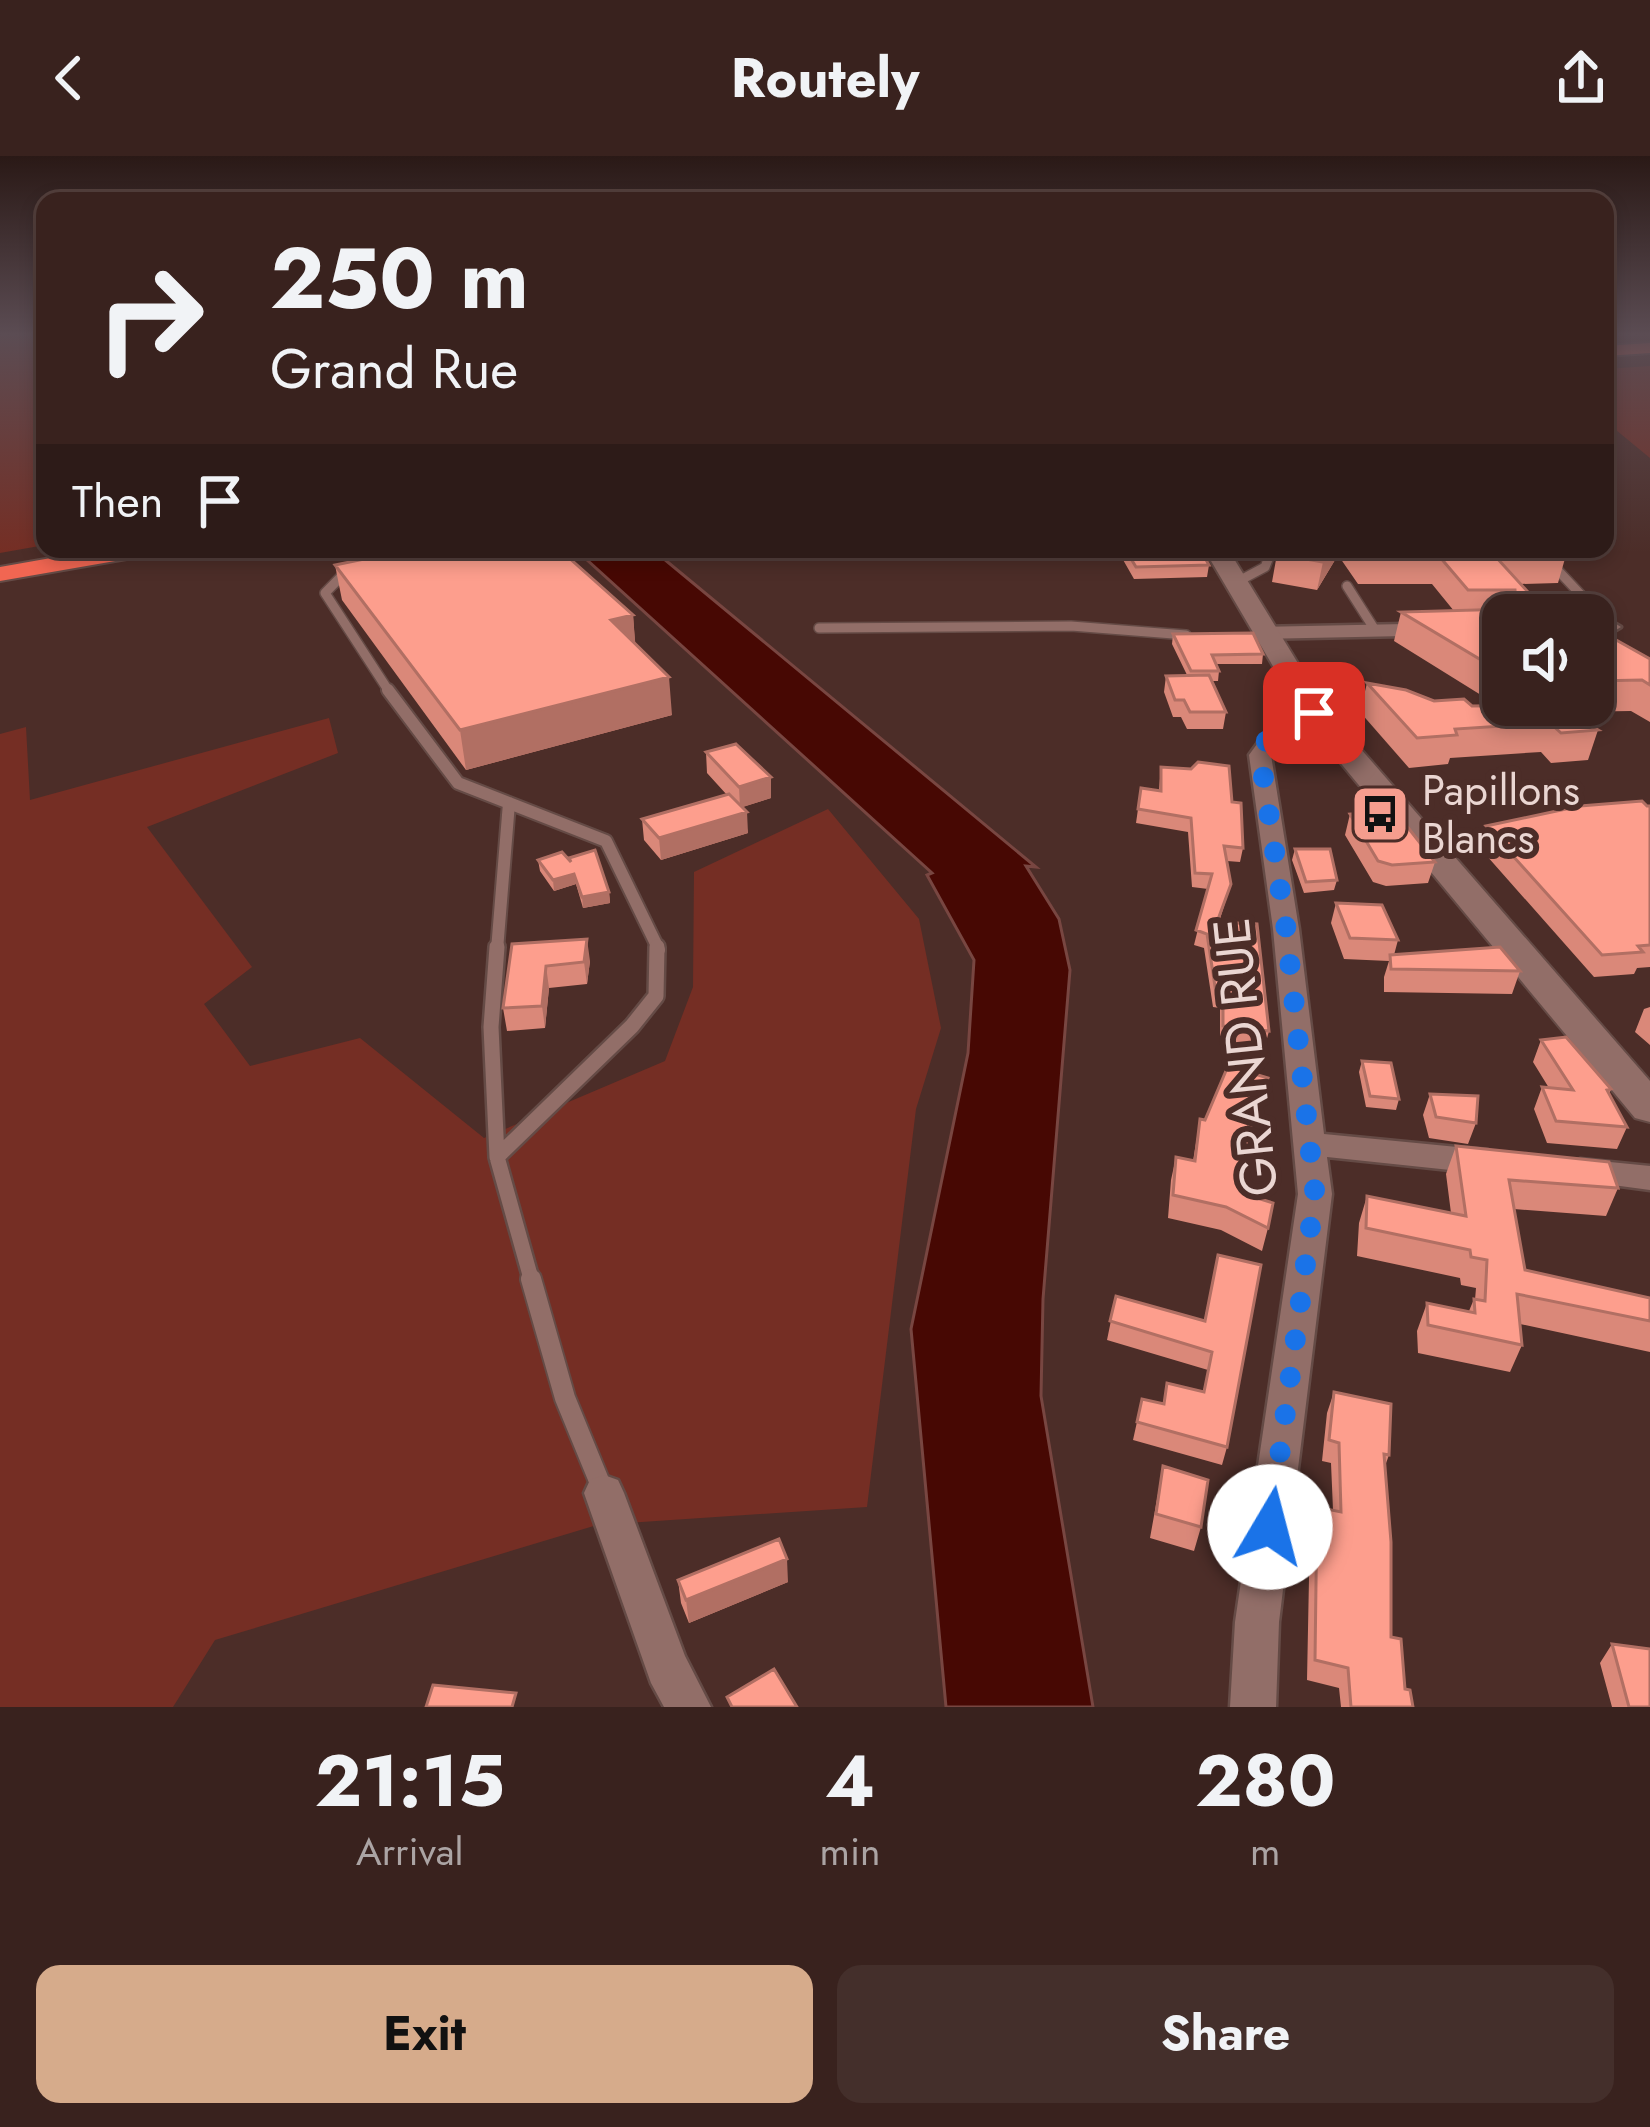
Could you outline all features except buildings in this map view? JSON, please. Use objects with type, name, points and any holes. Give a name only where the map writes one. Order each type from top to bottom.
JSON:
[{"type":"highway","points":[[0,561],[36,555]]},
{"type":"highway","points":[[0,574],[92,558]]},
{"type":"street","points":[[1221,558],[1253,633],[1314,713],[1650,1108]]},
{"type":"street","points":[[1253,633],[1482,628]]},
{"type":"street","name":"GRAND RUE","points":[[1253,1707],[1257,1622],[1315,1194],[1286,928],[1260,754],[1264,741],[1280,727],[1314,713]]},
{"type":"street","points":[[1307,1144],[1509,1164]]},
{"type":"street","points":[[1556,1168],[1650,1178]]},
{"type":"street","points":[[604,1493],[667,1667],[688,1707]]},
{"type":"lane","points":[[325,593],[359,558]]},
{"type":"lane","points":[[1235,584],[1265,567],[1269,558]]},
{"type":"lane","points":[[1545,558],[1575,594]]},
{"type":"lane","points":[[325,593],[366,572]]},
{"type":"lane","points":[[1347,586],[1375,630]]},
{"type":"lane","points":[[325,593],[389,692],[458,783],[606,841],[660,953],[656,996],[497,1157]]},
{"type":"lane","points":[[819,628],[1072,626],[1203,635]]},
{"type":"lane","points":[[509,803],[491,1027],[497,1157],[565,1398],[604,1493]]},
{"type":"shaded area","points":[[0,408],[36,408],[36,547],[0,553]]},
{"type":"shaded area","points":[[1614,408],[1650,408],[1650,458],[1614,428]]},
{"type":"shaded area","points":[[585,558],[663,558],[1036,867],[1026,866],[1059,919],[1070,970],[1043,1299],[1041,1396],[1093,1707],[946,1707],[911,1329],[968,1053],[974,960],[927,875],[932,873]]},
{"type":"shaded area","points":[[329,718],[338,753],[147,827],[252,967],[204,1004],[250,1066],[360,1038],[484,1138],[665,1061],[693,987],[694,872],[828,809],[919,919],[941,1028],[916,1109],[867,1507],[597,1525],[215,1640],[173,1707],[0,1707],[0,734],[26,727],[30,800]]},
{"type":"place","name":"Papillons Blancs","points":[[1380,814]]},
{"type":"route","points":[[1270,1527],[1315,1194],[1286,928],[1260,754],[1264,741],[1280,727],[1314,713]]}]
